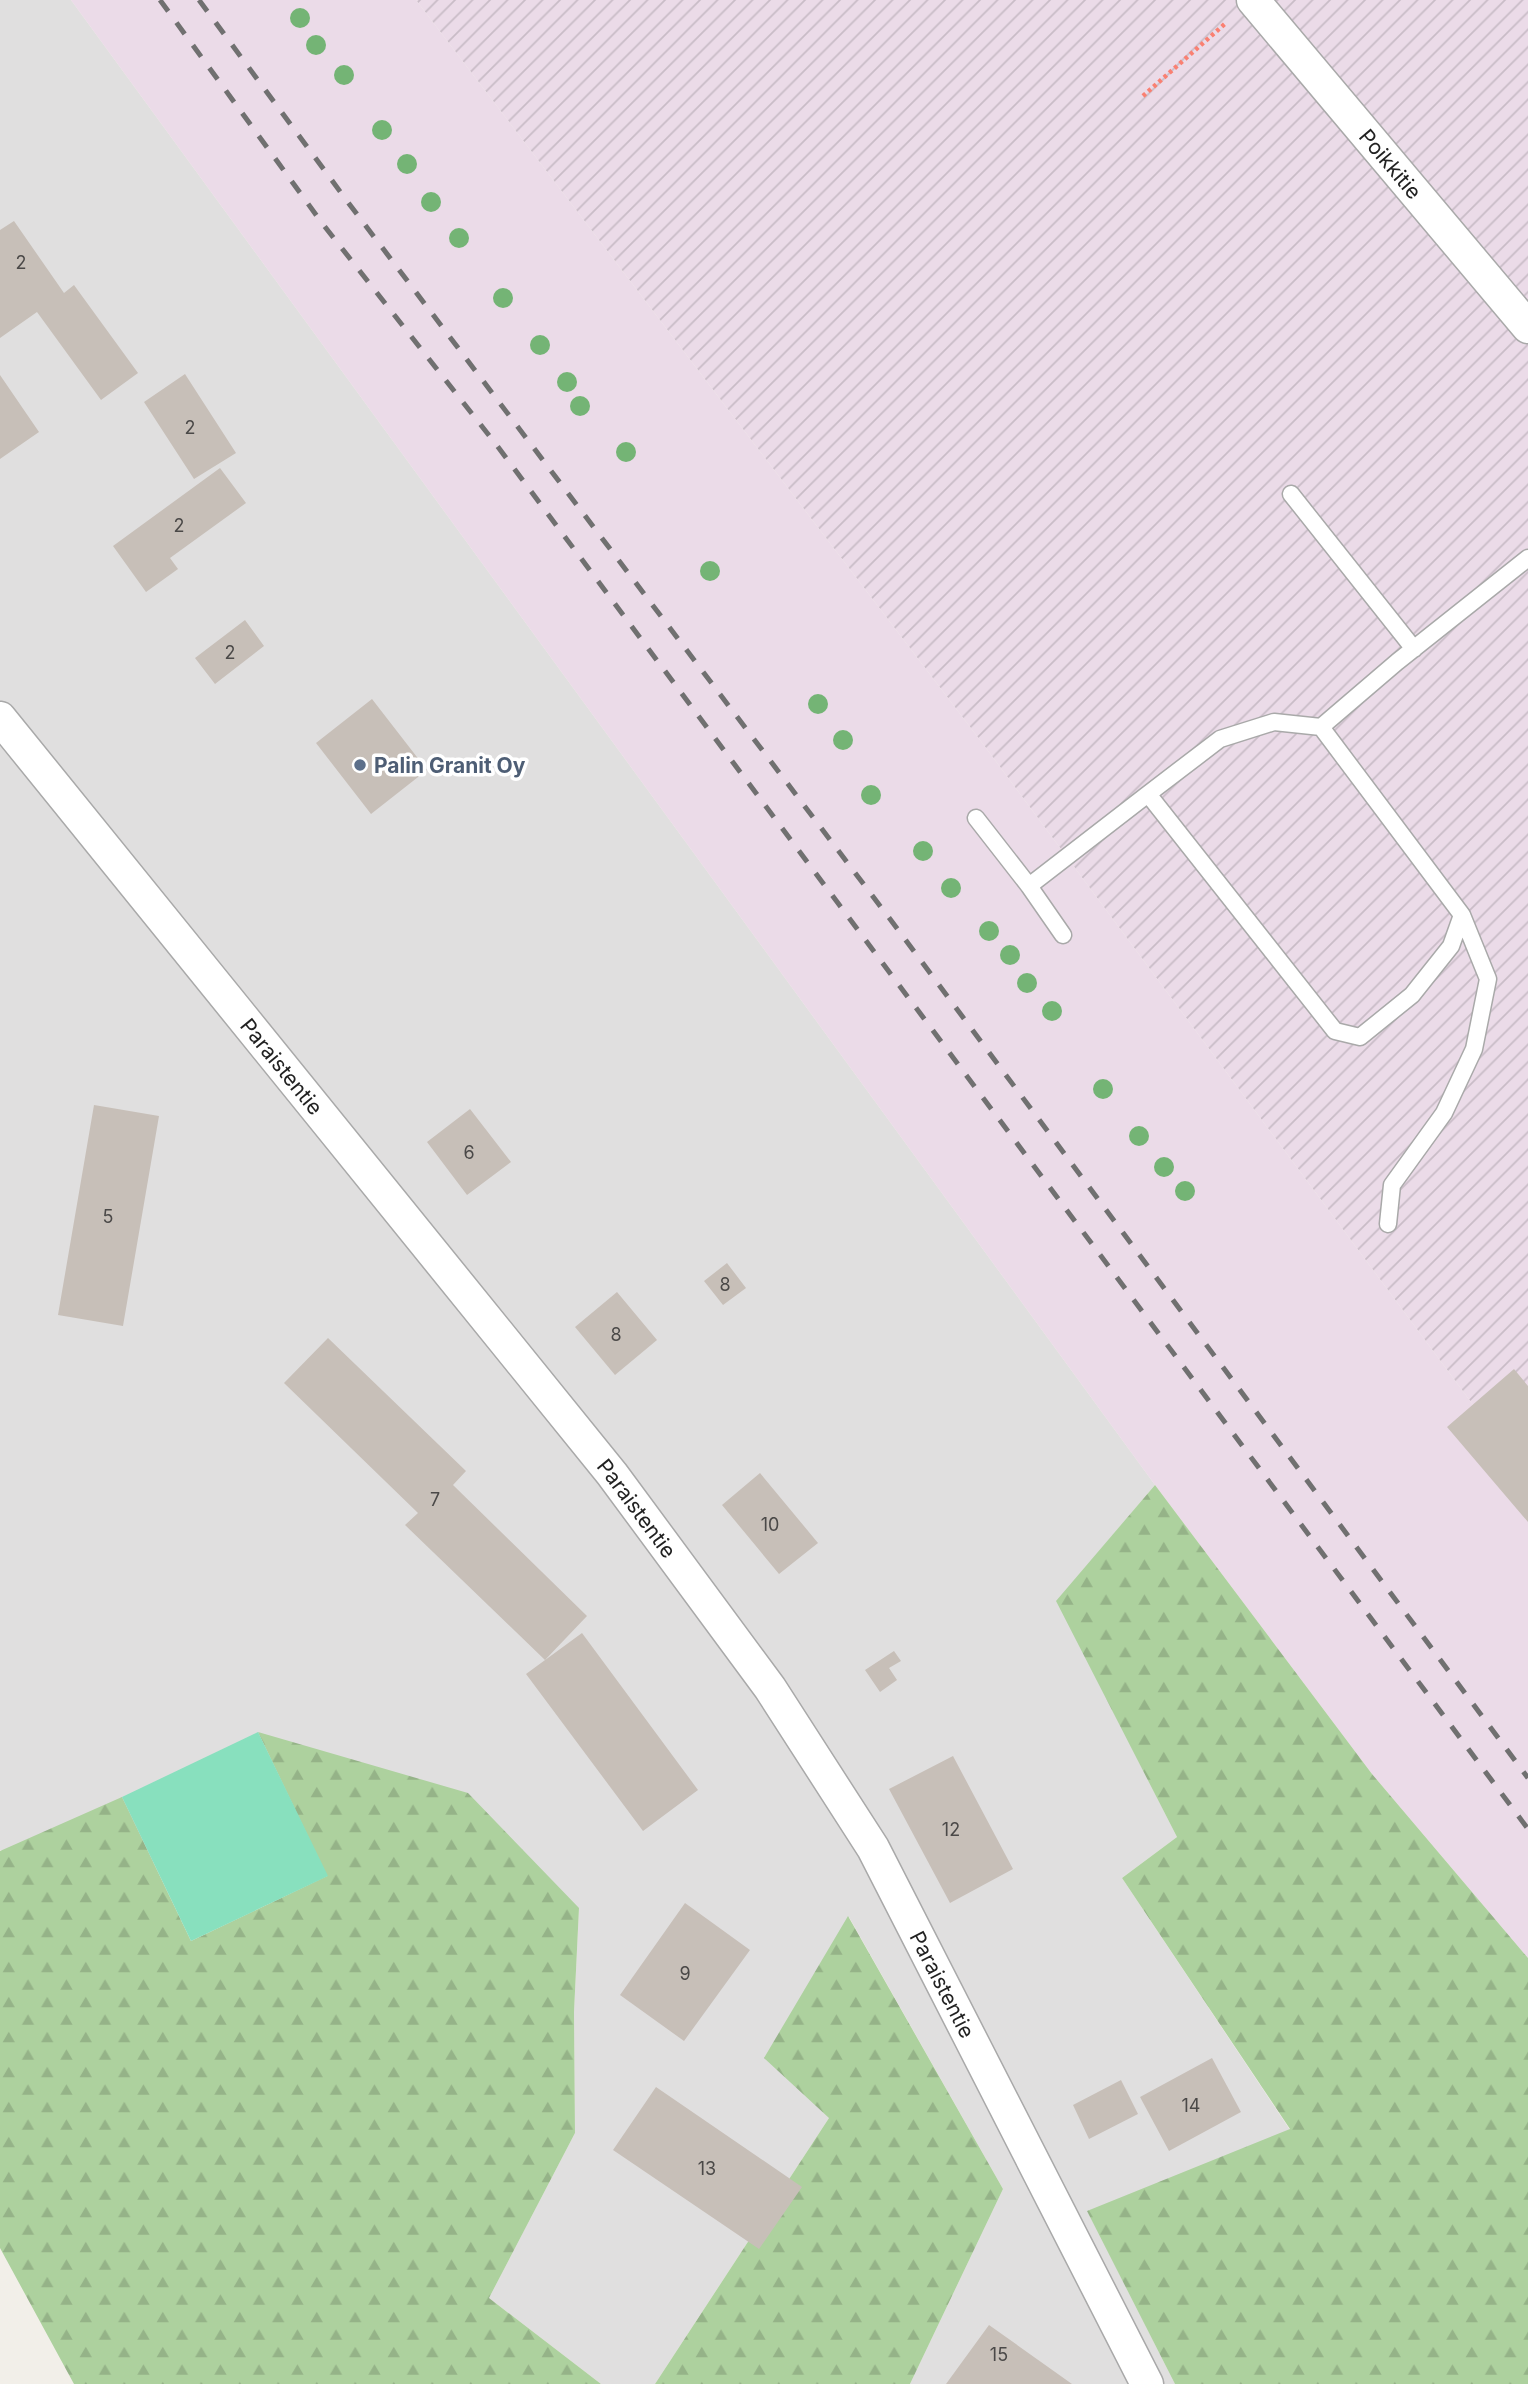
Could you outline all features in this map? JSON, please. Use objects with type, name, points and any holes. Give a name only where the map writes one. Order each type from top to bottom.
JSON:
[{"type":"street","name":"Poikkitie","points":[[1243,8],[1528,327]]},
{"type":"street","name":"Paraistentie","points":[[0,718],[612,1474],[770,1688],[873,1848],[1147,2384]]},
{"type":"lane","points":[[1291,494],[1414,649]]},
{"type":"lane","points":[[1029,886],[1220,739],[1274,722],[1321,727],[1528,558]]},
{"type":"lane","points":[[1321,727],[1462,915],[1488,979],[1474,1049],[1444,1112],[1392,1185],[1388,1224]]},
{"type":"lane","points":[[1148,794],[1335,1031],[1360,1037],[1412,995],[1451,946],[1462,915]]},
{"type":"lane","points":[[976,818],[1063,935]]},
{"type":"path","points":[[1143,96],[1243,8]]},
{"type":"shaded area","points":[[0,0],[71,0],[1155,1485],[1057,1601],[1177,1837],[1122,1878],[1290,2130],[1088,2212],[1175,2384],[910,2384],[1003,2189],[849,1917],[829,2118],[655,2384],[601,2384],[489,2298],[575,2133],[574,2012],[579,1908],[328,1876],[0,1850]]},
{"type":"shaded area","points":[[71,0],[416,0],[983,744],[1528,1479],[1528,1958],[1372,1774],[1155,1485]]},
{"type":"shaded area","points":[[416,0],[1528,0],[1528,1479],[983,744]]},
{"type":"green space","points":[[1155,1485],[1372,1774],[1528,1958],[1528,2384],[1175,2384],[1087,2211],[1290,2129],[1122,1878],[1177,1837],[1056,1601]]},
{"type":"green space","points":[[258,1732],[468,1793],[579,1908],[574,2012],[575,2133],[489,2298],[601,2384],[74,2384],[0,2248],[0,1851],[122,1797],[191,1941],[327,1876]]},
{"type":"green space","points":[[258,1732],[328,1876],[191,1941],[122,1797]]},
{"type":"green space","points":[[848,1916],[1003,2189],[910,2384],[655,2384],[829,2118],[764,2058]]},
{"type":"building","points":[[14,221],[64,293],[74,285],[138,373],[101,400],[37,312],[0,338],[0,230]]},
{"type":"building","points":[[185,374],[236,453],[194,479],[144,402]]},
{"type":"building","points":[[0,375],[39,432],[0,459]]},
{"type":"building","points":[[220,468],[246,503],[170,558],[178,569],[146,592],[113,546]]},
{"type":"building","points":[[245,620],[264,646],[215,684],[195,658]]},
{"type":"building","points":[[372,699],[427,770],[371,814],[316,743]]},
{"type":"building","points":[[94,1105],[159,1116],[123,1326],[58,1315]]},
{"type":"building","points":[[470,1109],[511,1162],[467,1195],[427,1142]]},
{"type":"building","points":[[727,1263],[746,1288],[723,1305],[704,1281]]},
{"type":"building","points":[[617,1292],[657,1340],[615,1375],[575,1327]]},
{"type":"building","points":[[328,1338],[466,1471],[453,1485],[587,1616],[545,1660],[405,1525],[418,1513],[284,1383]]},
{"type":"building","points":[[1514,1369],[1528,1386],[1528,1522],[1447,1427]]},
{"type":"building","points":[[760,1473],[818,1543],[779,1574],[722,1505]]},
{"type":"building","points":[[582,1633],[698,1790],[643,1831],[526,1674]]},
{"type":"building","points":[[894,1651],[901,1661],[889,1668],[897,1680],[880,1692],[865,1670]]},
{"type":"building","points":[[953,1756],[1013,1869],[950,1903],[889,1789]]},
{"type":"building","points":[[685,1903],[750,1950],[684,2041],[620,1995]]},
{"type":"building","points":[[1212,2058],[1241,2112],[1169,2151],[1140,2097]]},
{"type":"building","points":[[1121,2080],[1138,2114],[1089,2139],[1073,2105]]},
{"type":"building","points":[[656,2087],[802,2187],[759,2249],[613,2150]]},
{"type":"building","points":[[989,2325],[1072,2384],[946,2384]]},
{"type":"railway","points":[[160,0],[322,223],[495,443],[1528,1829]]},
{"type":"railway","points":[[199,0],[350,205],[890,919],[1528,1778]]},
{"type":"place","name":"Palin Granit Oy","points":[[360,765]]}]
